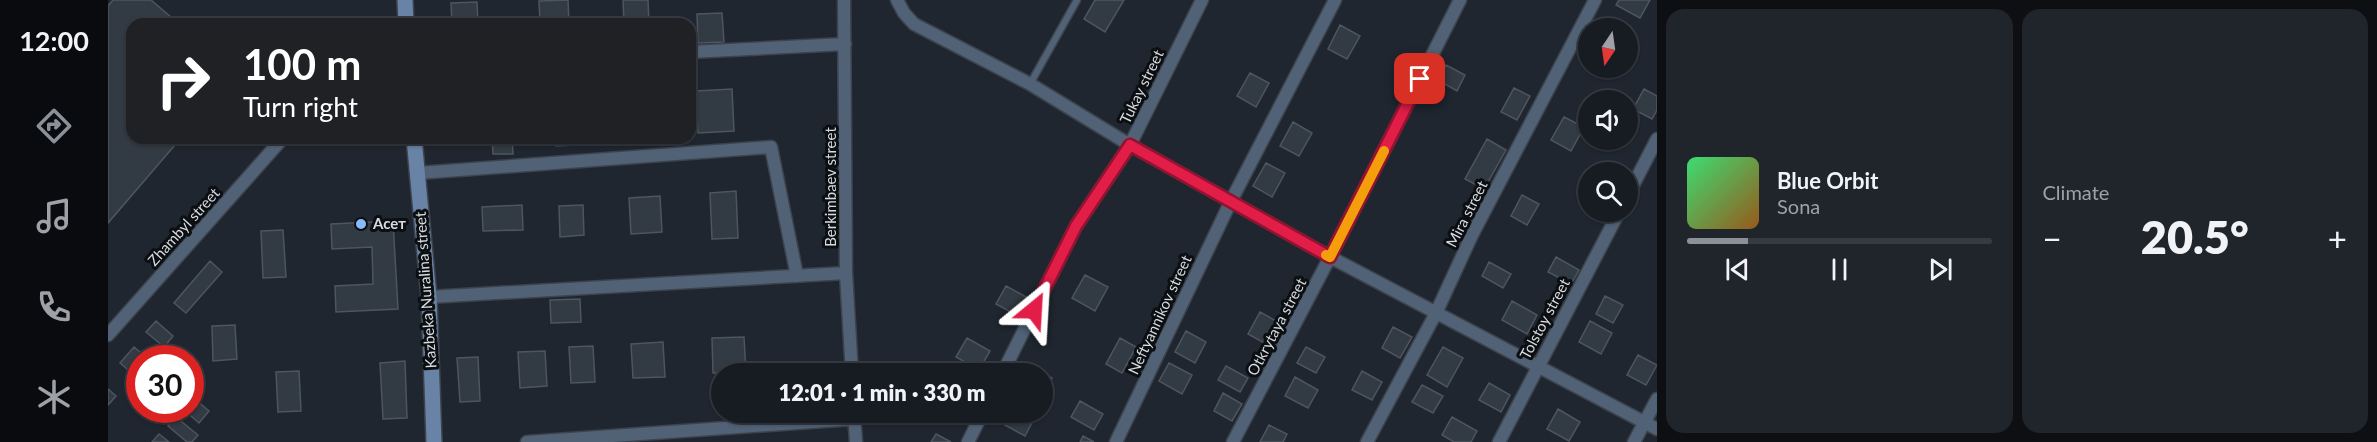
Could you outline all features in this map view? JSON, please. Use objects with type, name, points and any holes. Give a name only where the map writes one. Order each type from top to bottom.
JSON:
[{"type":"street","points":[[405,0],[406,18]]},
{"type":"street","name":"Berkimbaev street","points":[[844,0],[846,273],[851,363]]},
{"type":"street","points":[[897,0],[903,14],[914,24],[1029,84],[1130,145],[1330,257],[1657,429]]},
{"type":"street","name":"Tukay street","points":[[1008,363],[1076,226],[1130,145],[1202,0]]},
{"type":"street","name":"Neftyannikov street","points":[[1116,442],[1231,201],[1335,0]]},
{"type":"street","name":"Otkrytaya street","points":[[1233,442],[1460,0]]},
{"type":"street","name":"Mira street","points":[[1367,442],[1436,313],[1472,235],[1595,0]]},
{"type":"street","points":[[696,52],[846,44]]},
{"type":"street","points":[[1638,176],[1657,139]]},
{"type":"street","name":"Zhambyl street","points":[[108,335],[278,144]]},
{"type":"street","name":"Kazbeka Nuralina street","points":[[415,144],[429,297],[434,442]]},
{"type":"street","points":[[418,173],[771,147],[797,276]]},
{"type":"street","name":"Tolstoy street","points":[[1499,442],[1614,222]]},
{"type":"street","points":[[429,297],[846,273]]},
{"type":"street","points":[[1635,442],[1657,399]]},
{"type":"street","points":[[527,442],[766,423]]},
{"type":"street","points":[[855,423],[856,442]]},
{"type":"street","points":[[968,442],[978,423]]},
{"type":"lane","points":[[1029,84],[1077,0]]},
{"type":"building","points":[[113,0],[151,0],[172,18],[126,18],[126,144],[176,144],[108,223],[108,6]]},
{"type":"building","points":[[568,0],[569,18],[540,18],[539,1]]},
{"type":"building","points":[[623,0],[648,0],[649,18],[624,18]]},
{"type":"building","points":[[1095,0],[1124,0],[1105,32],[1084,19]]},
{"type":"building","points":[[1619,0],[1650,0],[1640,18],[1616,5]]},
{"type":"building","points":[[477,2],[478,18],[452,18],[451,3]]},
{"type":"building","points":[[722,13],[724,42],[698,43],[697,14]]},
{"type":"building","points":[[1340,25],[1360,36],[1347,59],[1328,49]]},
{"type":"building","points":[[1446,65],[1465,75],[1457,91],[1438,80]]},
{"type":"building","points":[[1250,73],[1269,83],[1256,107],[1237,96]]},
{"type":"building","points":[[1514,88],[1530,96],[1517,120],[1501,112]]},
{"type":"building","points":[[732,89],[734,131],[698,133],[696,91]]},
{"type":"building","points":[[1644,89],[1657,96],[1657,110],[1652,119],[1638,112],[1638,100]]},
{"type":"building","points":[[1564,117],[1578,124],[1578,138],[1571,151],[1551,140]]},
{"type":"building","points":[[1293,122],[1312,133],[1299,156],[1280,146]]},
{"type":"building","points":[[1487,139],[1506,150],[1484,189],[1465,179]]},
{"type":"building","points":[[492,144],[512,144],[513,154],[493,154]]},
{"type":"building","points":[[556,144],[577,145],[556,146]]},
{"type":"building","points":[[1266,163],[1285,173],[1272,197],[1253,186]]},
{"type":"building","points":[[736,191],[738,238],[712,239],[710,193]]},
{"type":"building","points":[[1522,195],[1539,204],[1527,225],[1511,216]]},
{"type":"building","points":[[660,196],[662,232],[631,234],[629,198]]},
{"type":"building","points":[[522,205],[523,230],[483,231],[482,207]]},
{"type":"building","points":[[583,205],[584,235],[560,237],[559,206]]},
{"type":"building","points":[[393,221],[398,309],[336,312],[335,286],[373,284],[372,247],[332,249],[331,224]]},
{"type":"building","points":[[283,230],[286,277],[263,278],[261,231]]},
{"type":"building","points":[[1556,257],[1579,270],[1571,284],[1548,272]]},
{"type":"building","points":[[210,261],[222,272],[186,313],[174,303]]},
{"type":"building","points":[[1489,262],[1511,274],[1503,288],[1482,276]]},
{"type":"building","points":[[1085,275],[1108,287],[1095,311],[1072,298]]},
{"type":"building","points":[[1006,286],[1030,299],[1020,317],[996,304]]},
{"type":"building","points":[[1605,296],[1623,305],[1613,323],[1596,314]]},
{"type":"building","points":[[580,299],[581,322],[551,323],[550,300]]},
{"type":"building","points":[[1512,301],[1537,315],[1527,334],[1502,320]]},
{"type":"building","points":[[1260,312],[1285,326],[1273,348],[1248,334]]},
{"type":"building","points":[[156,321],[173,336],[166,345],[162,345],[146,332]]},
{"type":"building","points":[[1590,321],[1612,333],[1601,354],[1579,342]]},
{"type":"building","points":[[235,325],[237,359],[213,361],[212,326]]},
{"type":"building","points":[[1393,327],[1412,337],[1400,358],[1382,348]]},
{"type":"building","points":[[1186,331],[1206,342],[1195,363],[1175,352]]},
{"type":"building","points":[[744,337],[745,363],[713,363],[712,338]]},
{"type":"building","points":[[967,338],[990,351],[983,363],[967,363],[956,357]]},
{"type":"building","points":[[1120,338],[1136,347],[1122,373],[1106,364]]},
{"type":"building","points":[[663,342],[665,377],[633,378],[631,344]]},
{"type":"building","points":[[593,346],[595,382],[571,383],[569,347]]},
{"type":"building","points":[[1306,347],[1325,357],[1316,373],[1297,363]]},
{"type":"building","points":[[1443,347],[1463,358],[1447,387],[1427,375]]},
{"type":"building","points":[[545,351],[547,386],[520,388],[518,352]]},
{"type":"building","points":[[1638,355],[1657,365],[1646,385],[1627,375]]},
{"type":"building","points":[[126,356],[126,368],[120,363]]},
{"type":"building","points":[[478,357],[480,401],[460,402],[457,358]]},
{"type":"building","points":[[405,361],[407,418],[383,419],[380,363]]},
{"type":"building","points":[[1169,363],[1192,375],[1182,394],[1159,381]]},
{"type":"building","points":[[1226,366],[1248,378],[1240,392],[1218,380]]},
{"type":"building","points":[[299,371],[301,411],[278,412],[276,372]]},
{"type":"building","points":[[1362,371],[1382,382],[1372,400],[1352,390]]},
{"type":"building","points":[[1295,377],[1318,390],[1308,408],[1285,396]]},
{"type":"building","points":[[1489,383],[1510,395],[1501,412],[1479,400]]},
{"type":"building","points":[[1422,385],[1443,396],[1433,413],[1412,402]]},
{"type":"building","points":[[108,389],[116,396],[108,405]]},
{"type":"building","points":[[1223,393],[1242,404],[1232,421],[1214,411]]},
{"type":"building","points":[[1080,401],[1103,414],[1094,430],[1071,417]]},
{"type":"building","points":[[204,407],[209,411],[204,417]]},
{"type":"building","points":[[1558,409],[1580,422],[1569,441],[1547,429]]},
{"type":"building","points":[[1452,417],[1477,431],[1471,442],[1454,442],[1442,435]]},
{"type":"building","points":[[171,423],[183,423],[198,435],[192,442],[187,442],[168,426]]},
{"type":"building","points":[[1001,423],[1032,423],[1025,436]]},
{"type":"building","points":[[1269,425],[1287,434],[1283,442],[1260,442]]},
{"type":"building","points":[[159,434],[169,442],[152,442]]},
{"type":"building","points":[[936,434],[951,442],[931,442]]},
{"type":"building","points":[[1083,436],[1094,442],[1080,442]]},
{"type":"slow traffic","points":[[1326,255],[1330,257],[1384,151]]},
{"type":"place","name":"Асет","points":[[361,224]]},
{"type":"route","points":[[1034,310],[1076,226],[1130,145],[1330,257],[1420,79]]}]
